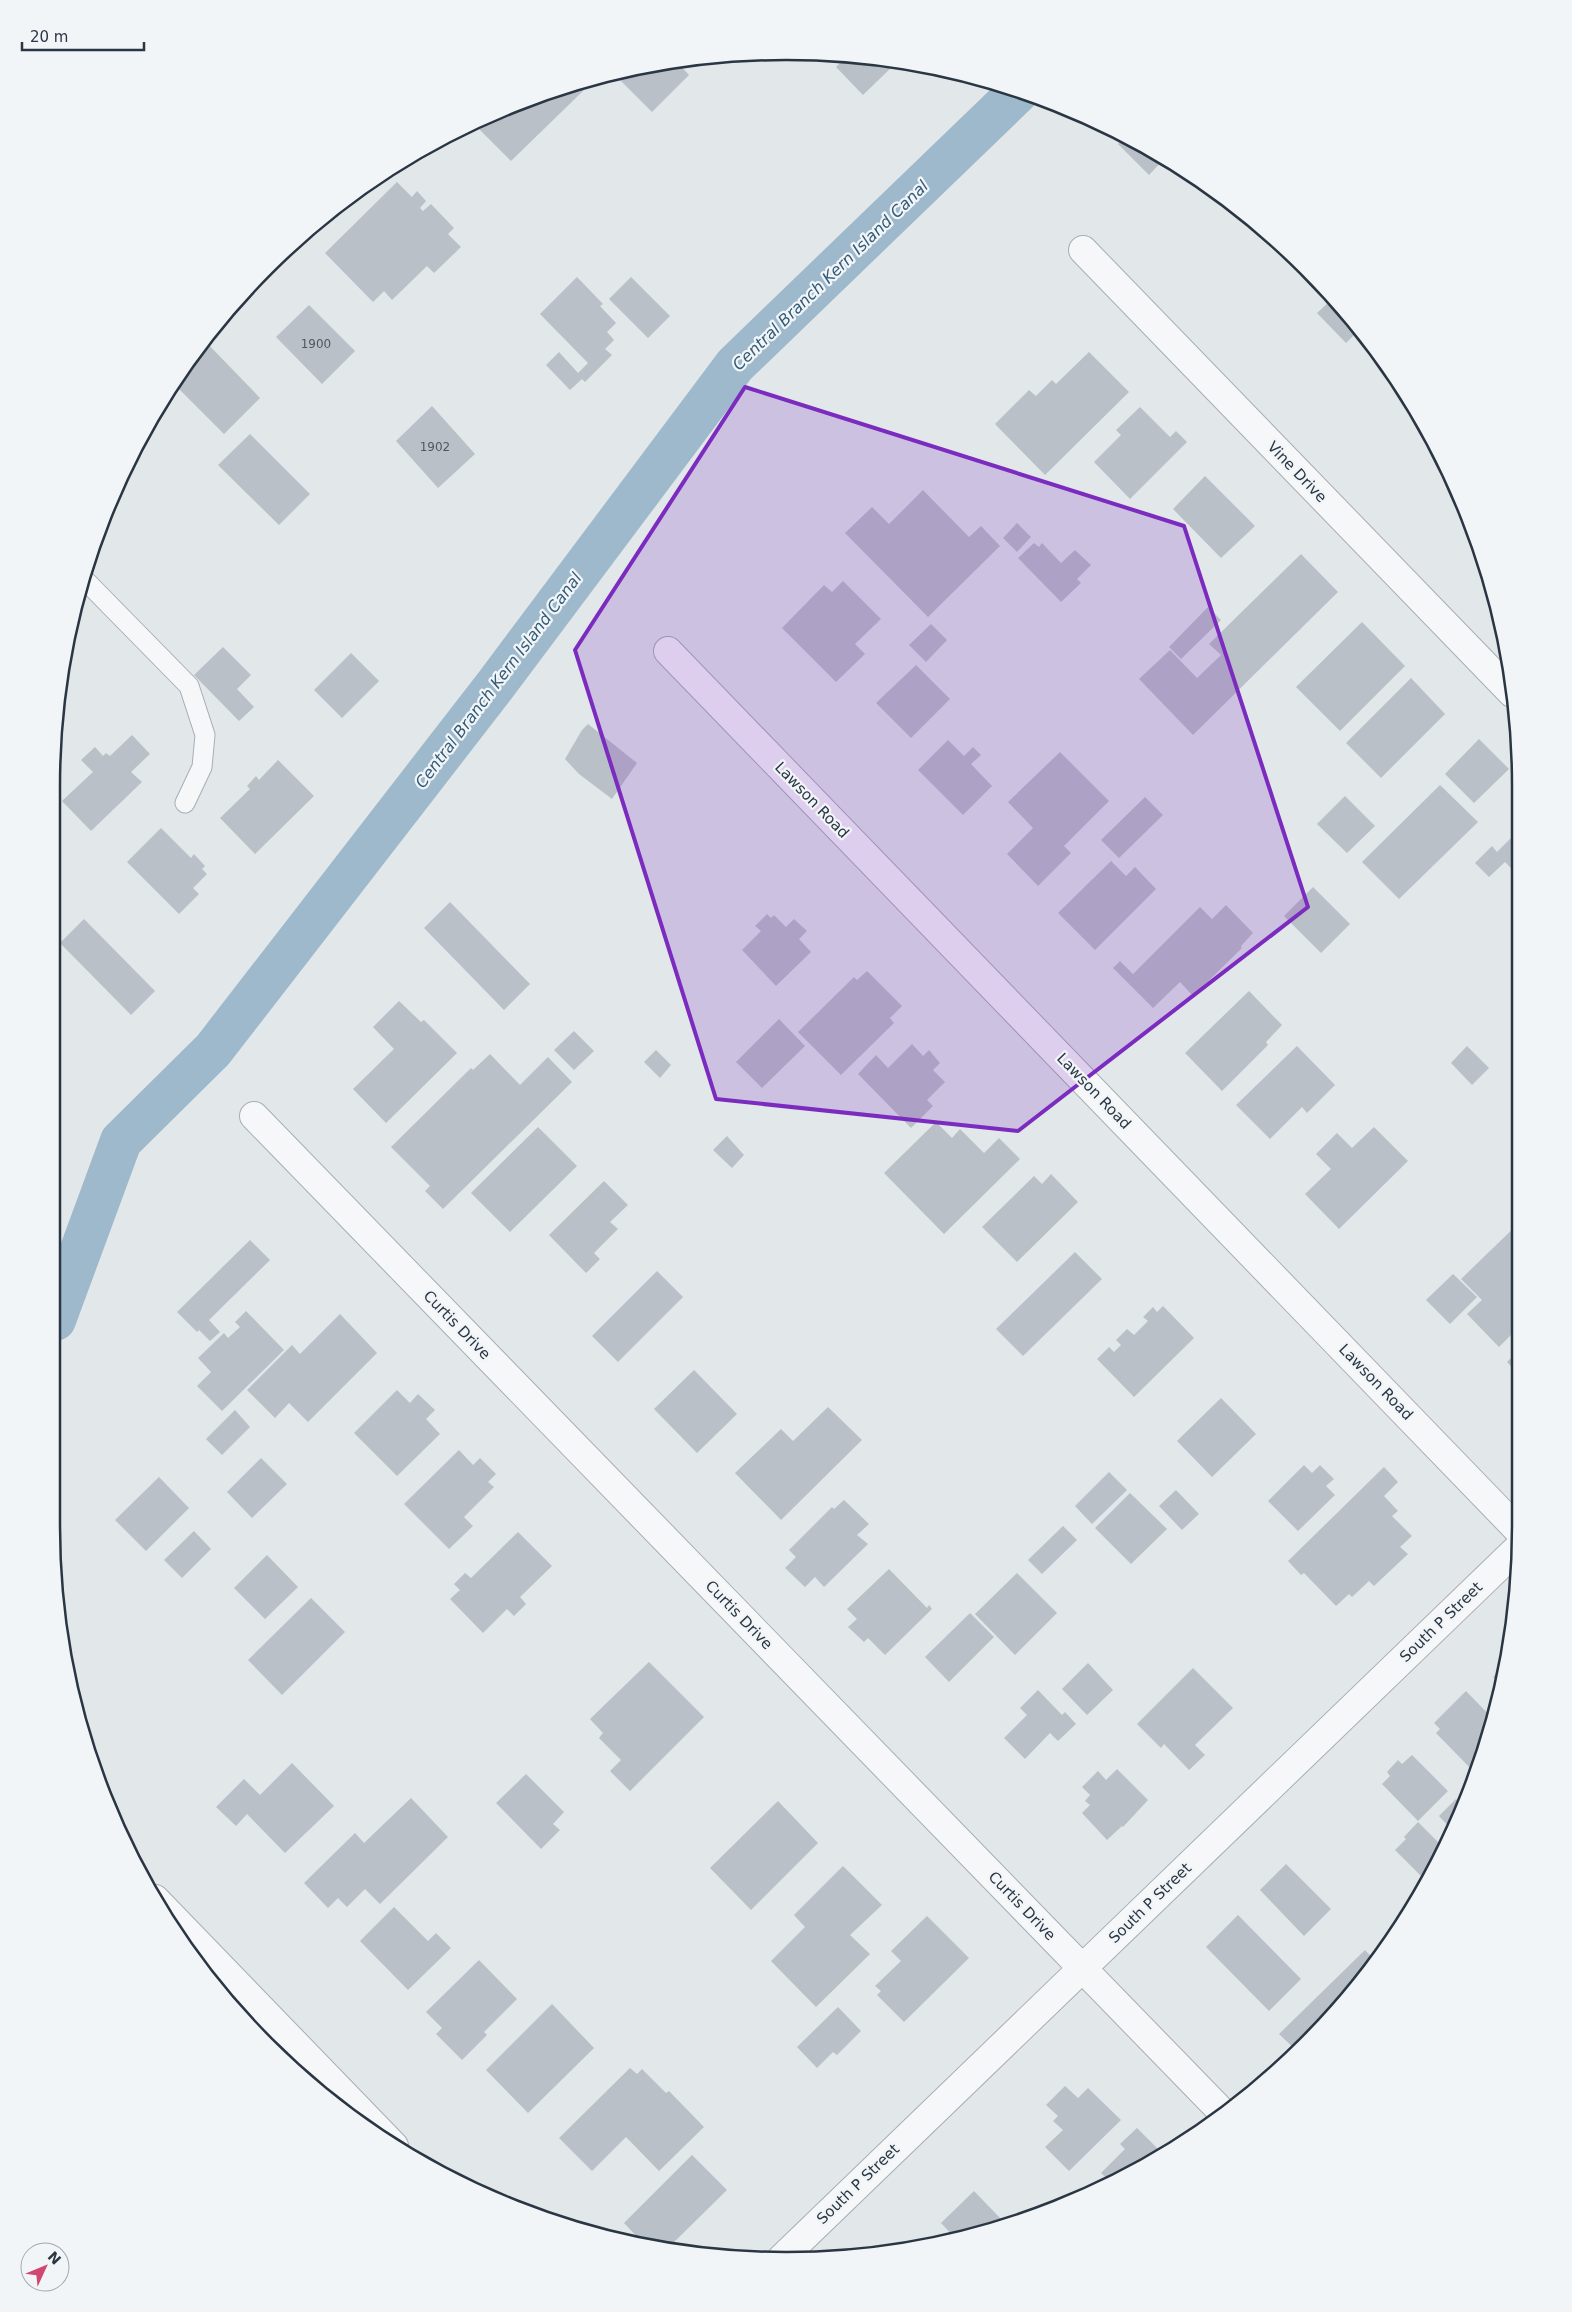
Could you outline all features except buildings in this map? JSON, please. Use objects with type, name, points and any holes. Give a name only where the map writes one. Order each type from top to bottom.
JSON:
[{"type":"street","name":"Vine Drive","points":[[1083,250],[1505,686]]},
{"type":"street","name":"Lawson Road","points":[[668,651],[1512,1524]]},
{"type":"street","name":"Curtis Drive","points":[[254,1116],[1219,2109]]},
{"type":"street","name":"South P Street","points":[[788,2252],[1511,1555]]},
{"type":"street","points":[[178,1923],[368,2119]]},
{"type":"lane","points":[[89,584],[189,686],[205,735],[202,767],[185,803]]},
{"type":"highlighted area","points":[[745,387],[1184,526],[1308,907],[1018,1131],[716,1099],[575,650]]},
{"type":"waterway","name":"Central Branch Kern Island Canal","points":[[60,1306],[121,1141],[213,1050],[497,683],[735,365],[1013,97]]}]
